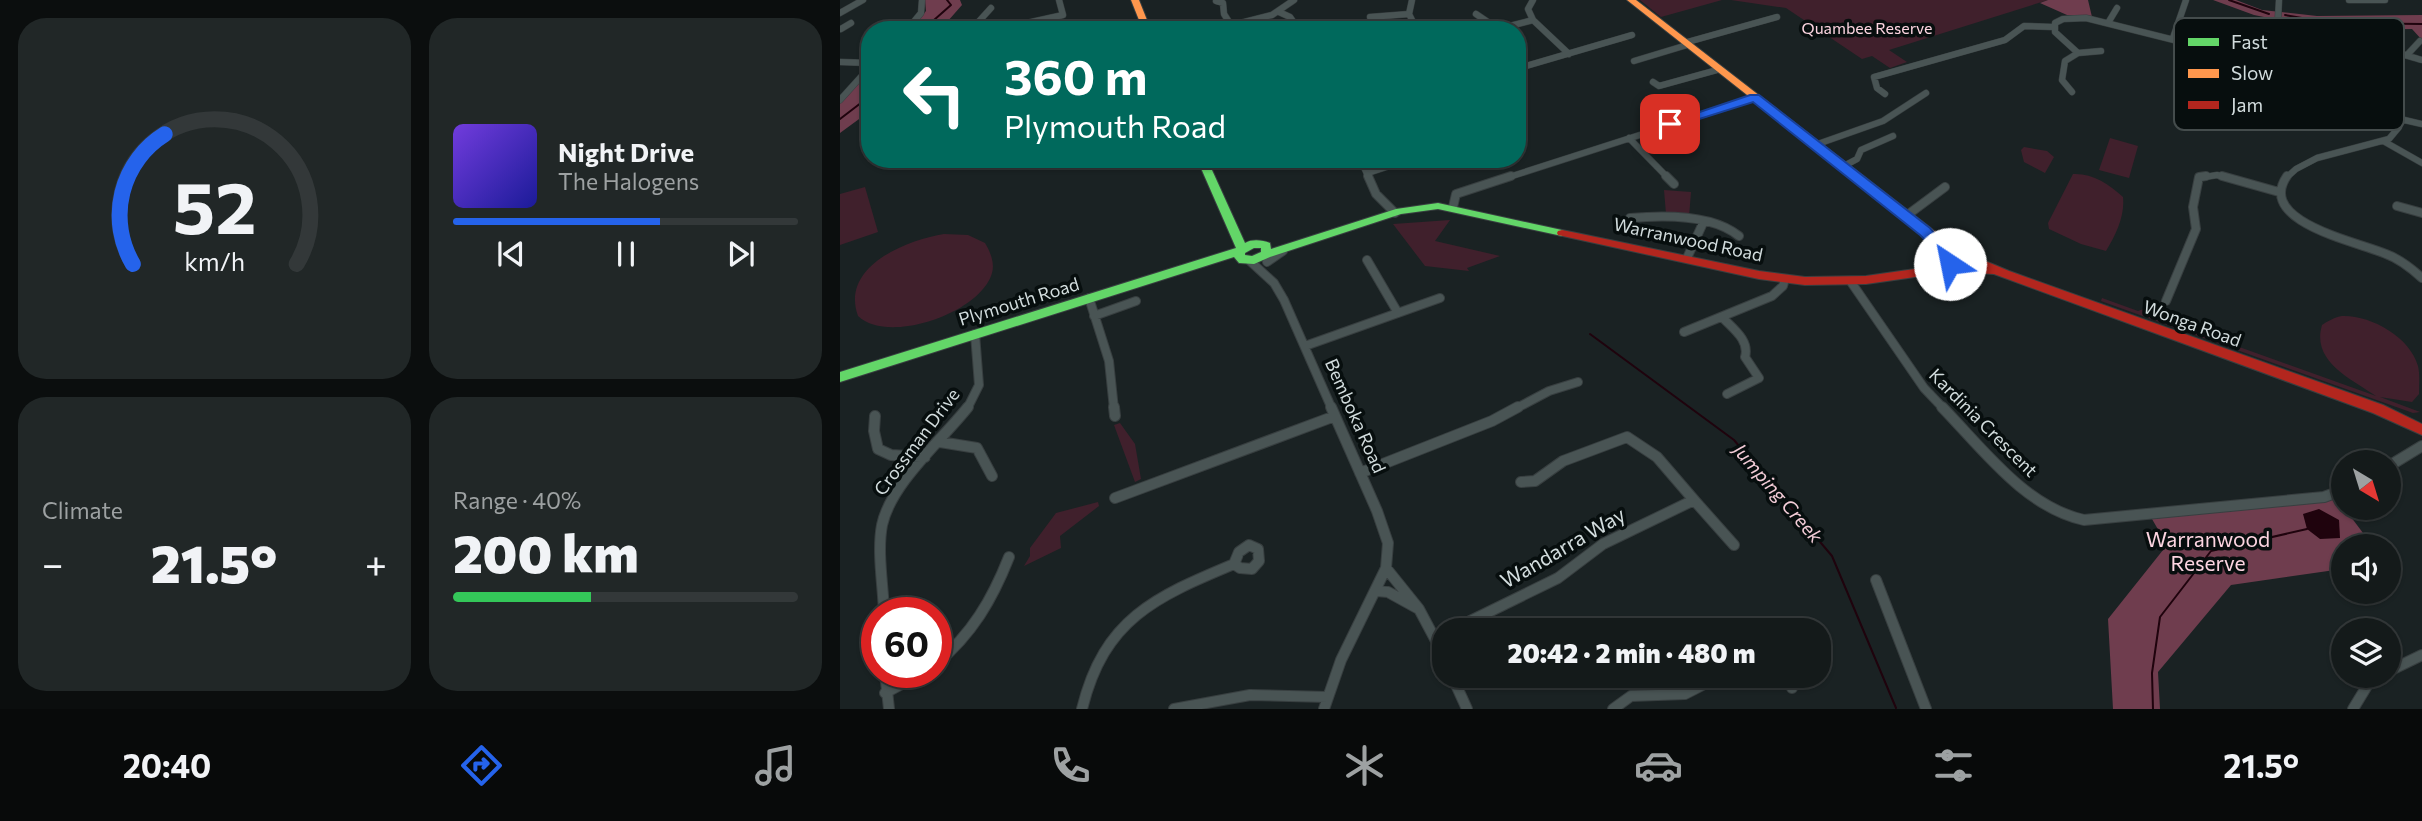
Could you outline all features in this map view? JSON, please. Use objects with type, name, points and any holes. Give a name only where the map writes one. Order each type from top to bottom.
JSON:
[{"type":"main road","points":[[1135,0],[1143,21]]},
{"type":"main road","name":"Wonga Road","points":[[1631,0],[1906,216],[1952,258],[1994,270],[2378,409],[2422,429]]},
{"type":"main road","points":[[1206,168],[1241,249],[1264,252],[1395,213],[1455,201]]},
{"type":"main road","name":"Warranwood Road","points":[[1455,201],[1687,258],[1785,279],[1852,282],[1896,276],[1952,258]]},
{"type":"main road","name":"Plymouth Road","points":[[840,377],[1208,262],[1241,249],[1264,252]]},
{"type":"main road","name":"Wonga Road","points":[[2378,409],[2422,421]]},
{"type":"main road","points":[[2422,421],[2422,429]]},
{"type":"street","points":[[840,13],[863,0]]},
{"type":"street","points":[[916,21],[923,10],[922,0]]},
{"type":"street","points":[[1036,21],[1063,15],[1059,0]]},
{"type":"street","points":[[1248,21],[1279,12],[1294,0]]},
{"type":"street","points":[[1412,0],[1409,14],[1412,21]]},
{"type":"street","points":[[1533,0],[1528,9],[1533,20],[1569,54]]},
{"type":"street","points":[[2180,18],[2186,0]]},
{"type":"street","points":[[2278,18],[2279,0]]},
{"type":"street","points":[[2349,0],[2385,0]]},
{"type":"street","points":[[1216,1],[1223,4],[1228,21]]},
{"type":"street","points":[[979,21],[991,8]]},
{"type":"street","points":[[2108,23],[2117,8]]},
{"type":"street","points":[[1279,12],[1292,21]]},
{"type":"street","points":[[1370,16],[1409,14]]},
{"type":"street","points":[[1476,14],[1486,21]]},
{"type":"street","points":[[1634,61],[1777,17]]},
{"type":"street","points":[[2053,27],[2059,20],[2072,17],[2173,38],[2174,35]]},
{"type":"street","points":[[1526,22],[1533,20]]},
{"type":"street","points":[[1885,94],[1877,88],[1874,76],[2005,40],[2024,26],[2053,27]]},
{"type":"street","points":[[2053,27],[2055,32],[2078,52]]},
{"type":"street","points":[[1526,66],[1632,35]]},
{"type":"street","points":[[2407,55],[2420,41]]},
{"type":"street","points":[[2071,92],[2062,80],[2065,61],[2078,52],[2102,51]]},
{"type":"street","points":[[2404,54],[2422,60]]},
{"type":"street","points":[[840,62],[861,63]]},
{"type":"street","points":[[1653,82],[1659,86],[1717,70]]},
{"type":"street","points":[[840,100],[861,78]]},
{"type":"street","points":[[1815,145],[1883,121],[1926,93]]},
{"type":"street","points":[[1455,201],[1629,138],[1755,97]]},
{"type":"street","points":[[2404,120],[2422,124]]},
{"type":"street","points":[[2397,130],[2385,142],[2347,149],[2295,169],[2283,181],[2280,192],[2286,208],[2301,220],[2329,234],[2388,254],[2422,278]]},
{"type":"street","points":[[1842,167],[1857,159],[1861,150],[1893,136]]},
{"type":"street","points":[[1629,138],[1674,184]]},
{"type":"street","points":[[2385,142],[2422,163]]},
{"type":"street","points":[[1365,168],[1376,194],[1395,213]]},
{"type":"street","points":[[1368,173],[1383,168]]},
{"type":"street","points":[[2166,301],[2196,229],[2193,206],[2199,177],[2217,175],[2280,192]]},
{"type":"street","points":[[1906,216],[1945,187]]},
{"type":"street","points":[[2397,206],[2422,213]]},
{"type":"street","points":[[1630,218],[1669,217],[1732,228],[1739,236]]},
{"type":"street","points":[[1687,258],[1703,223]]},
{"type":"street","name":"Bemboka Road","points":[[1241,249],[1274,283]]},
{"type":"street","name":"Bemboka Road","points":[[1264,252],[1274,283],[1305,346],[1386,535],[1389,554],[1377,591],[1351,638],[1325,703]]},
{"type":"street","points":[[1367,260],[1398,313]]},
{"type":"street","points":[[1685,332],[1772,296],[1783,286],[1785,279]]},
{"type":"street","name":"Kardinia Crescent","points":[[1852,282],[1924,388],[2007,474],[2043,503],[2066,516],[2084,520],[2117,518],[2331,494]]},
{"type":"street","points":[[1089,298],[1109,361],[1115,416]]},
{"type":"street","points":[[1305,346],[1440,298]]},
{"type":"street","points":[[1094,316],[1136,301]]},
{"type":"street","points":[[1722,317],[1744,341],[1747,349],[1745,357],[1759,378],[1727,394]]},
{"type":"street","name":"Crossman Drive","points":[[884,597],[882,525],[888,507],[925,457],[973,401],[979,384],[975,334]]},
{"type":"street","points":[[1360,473],[1492,421],[1549,391],[1578,382]]},
{"type":"street","points":[[875,416],[872,437],[874,447],[882,453],[925,457]]},
{"type":"street","points":[[1115,498],[1335,416]]},
{"type":"street","points":[[2401,458],[2419,447],[2422,436]]},
{"type":"street","points":[[1521,482],[1535,481],[1539,474],[1561,463],[1627,437],[1657,457],[1734,545]]},
{"type":"street","points":[[940,442],[977,448],[992,476]]},
{"type":"street","name":"Wandarra Way","points":[[1476,618],[1558,578],[1604,544],[1694,500]]},
{"type":"street","points":[[952,651],[986,612],[1009,557]]},
{"type":"street","points":[[1082,709],[1085,686],[1092,667],[1123,625],[1146,606],[1174,590],[1234,564]]},
{"type":"street","points":[[1386,568],[1404,586],[1432,625]]},
{"type":"street","points":[[1875,580],[1926,709]]},
{"type":"street","points":[[1377,591],[1388,592],[1420,609]]},
{"type":"street","points":[[2401,665],[2422,655]]},
{"type":"street","points":[[886,688],[889,709]]},
{"type":"street","points":[[886,693],[895,688]]},
{"type":"street","points":[[1457,688],[1467,709]]},
{"type":"street","points":[[1613,709],[1630,696],[1685,694],[1697,688]]},
{"type":"street","points":[[2353,709],[2366,688]]},
{"type":"street","points":[[1174,709],[1223,696],[1258,693],[1325,703]]},
{"type":"green space","points":[[925,0],[960,0],[962,5],[948,21],[918,21],[926,11]]},
{"type":"green space","points":[[1640,0],[1722,0],[1661,17]]},
{"type":"green space","name":"Quambee Reserve","points":[[1731,0],[2048,0],[1889,50],[1907,62],[1890,68],[1872,56],[1862,59],[1786,8]]},
{"type":"green space","points":[[2048,0],[2088,0],[2092,17],[2067,15],[2040,3]]},
{"type":"green space","points":[[2213,0],[2236,0],[2262,10],[2317,16],[2422,15],[2422,40],[2412,29],[2404,29],[2404,18],[2269,18]]},
{"type":"green space","points":[[861,80],[861,118],[840,133],[840,101]]},
{"type":"green space","points":[[2110,138],[2138,146],[2129,178],[2099,170]]},
{"type":"green space","points":[[2024,147],[2047,151],[2054,157],[2045,173],[2024,162],[2021,150]]},
{"type":"green space","points":[[2073,174],[2100,180],[2123,197],[2119,225],[2106,251],[2081,244],[2049,229],[2048,223]]},
{"type":"green space","points":[[865,187],[878,232],[840,245],[840,194]]},
{"type":"green space","points":[[1664,190],[1691,192],[1689,217],[1666,214]]},
{"type":"green space","points":[[1450,220],[1435,241],[1500,256],[1467,268],[1469,271],[1425,266],[1393,224]]},
{"type":"green space","points":[[944,234],[968,235],[985,243],[990,253],[992,273],[984,288],[971,301],[953,312],[911,326],[872,324],[858,316],[855,298],[859,283],[880,258],[912,242]]},
{"type":"green space","points":[[2102,298],[2138,311],[2157,304],[2161,307],[2150,315],[2376,396],[2336,368],[2322,349],[2320,338],[2322,325],[2334,318],[2342,316],[2365,319],[2398,337],[2414,355],[2419,369],[2419,394],[2412,402],[2380,397],[2420,412],[2413,413],[2101,301]]},
{"type":"green space","points":[[1120,423],[1135,444],[1141,479],[1135,482],[1114,425]]},
{"type":"green space","name":"Warranwood Reserve","points":[[2331,493],[2331,520],[2353,520],[2364,534],[2331,534],[2331,571],[2231,585],[2158,672],[2160,709],[2113,709],[2108,619],[2167,545],[2152,519],[2268,506]]},
{"type":"green space","points":[[1098,502],[1099,506],[1060,536],[1061,548],[1024,566],[1030,556],[1030,548],[1056,513]]},
{"type":"shaded area","points":[[2319,509],[2331,516],[2331,520],[2339,520],[2340,534],[2331,534],[2331,538],[2320,539],[2307,529],[2303,514]]},
{"type":"waterway","points":[[934,21],[951,5],[947,0]]},
{"type":"waterway","points":[[2229,0],[2269,14]]},
{"type":"waterway","points":[[2285,15],[2302,18]]},
{"type":"waterway","points":[[2404,24],[2422,24]]},
{"type":"waterway","points":[[840,119],[861,103]]},
{"type":"waterway","name":"Jumping Creek","points":[[1590,334],[1734,440],[1832,556],[1896,708]]},
{"type":"waterway","points":[[2153,709],[2152,673],[2160,617],[2211,551],[2307,529]]},
{"type":"traffic: fast","points":[[1206,168],[1242,249]]},
{"type":"traffic: fast","points":[[1266,254],[1400,211],[1438,206],[1562,233]]},
{"type":"traffic: fast","points":[[1252,244],[1266,245],[1266,254],[1254,260],[1243,260],[1239,256],[1240,251],[1252,244]]},
{"type":"traffic: fast","points":[[840,377],[1240,251]]},
{"type":"traffic: slow","points":[[1135,0],[1143,21]]},
{"type":"traffic: slow","points":[[1631,0],[1955,253]]},
{"type":"traffic: jam","points":[[1562,233],[1759,275],[1805,281],[1866,280],[1950,268],[1994,270]]},
{"type":"traffic: jam","points":[[1943,259],[1945,253],[1955,253],[2005,274],[2378,409],[2422,430]]},
{"type":"route","points":[[1670,124],[1755,97],[1925,232],[1940,246],[1945,253],[1943,259],[1950,264]]}]
